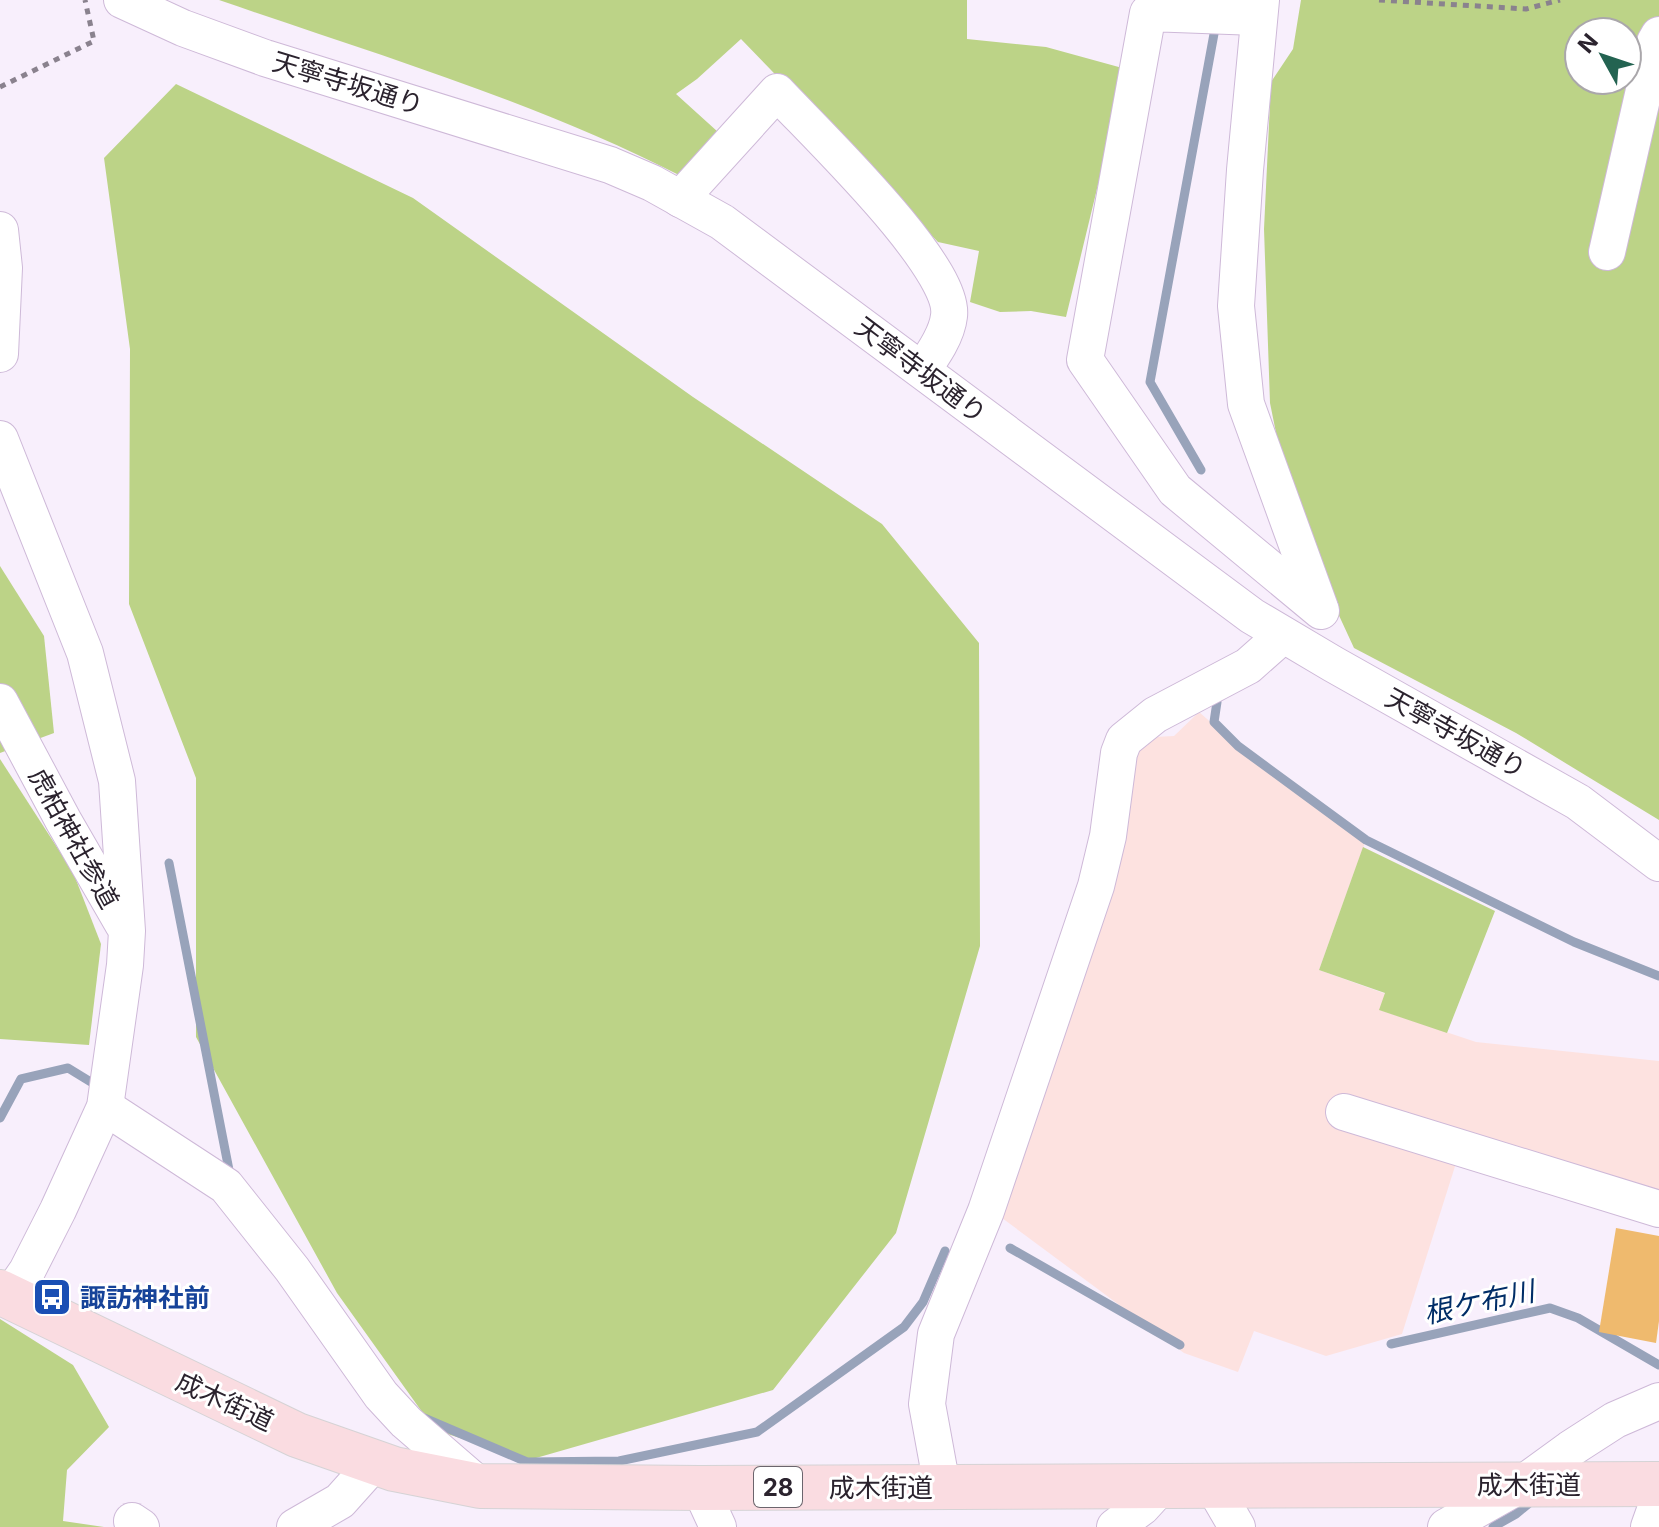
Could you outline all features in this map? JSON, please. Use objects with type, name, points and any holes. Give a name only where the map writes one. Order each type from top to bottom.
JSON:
[{"type":"main road","name":"成木街道","points":[[5,1295],[297,1435],[374,1463],[435,1479],[480,1486],[1659,1484]]},
{"type":"street","name":"天寧寺坂通り","points":[[122,0],[183,28],[265,58],[610,165],[722,222],[1146,538],[1283,635],[1578,802],[1659,863]]},
{"type":"street","points":[[1321,611],[1175,490],[1085,360],[1148,13],[1237,11],[1236,306],[1246,404],[1330,635],[1333,664]]},
{"type":"street","points":[[1607,252],[1659,35]]},
{"type":"street","points":[[680,199],[777,92],[880,203],[933,267],[944,289],[950,314],[932,357],[922,370]]},
{"type":"street","points":[[0,230],[4,268],[0,354]]},
{"type":"street","points":[[0,439],[85,653],[117,781],[127,931],[105,1107],[27,1271],[5,1295]]},
{"type":"street","points":[[942,1486],[927,1404],[936,1334],[986,1211],[1096,886],[1108,836],[1119,753],[1124,740],[1155,715],[1248,666],[1283,635]]},
{"type":"street","name":"虎柏神社参道","points":[[0,702],[127,931]]},
{"type":"street","points":[[105,1107],[226,1186],[292,1269],[381,1395],[406,1422],[480,1486]]},
{"type":"street","points":[[1344,1112],[1659,1209]]},
{"type":"street","points":[[1446,1527],[1524,1484],[1615,1420],[1659,1401]]},
{"type":"street","points":[[295,1527],[340,1501],[374,1463]]},
{"type":"street","points":[[1115,1527],[1142,1507],[1163,1484]]},
{"type":"street","points":[[1212,1484],[1237,1527]]},
{"type":"street","points":[[700,1488],[718,1527]]},
{"type":"street","points":[[1649,1527],[1659,1499]]},
{"type":"path","points":[[0,87],[94,41],[85,0]]},
{"type":"path","points":[[1379,0],[1526,9],[1560,0]]},
{"type":"shaded area","points":[[1199,712],[1238,746],[1366,840],[1319,970],[1386,994],[1380,1010],[1476,1042],[1659,1061],[1659,1202],[1463,1141],[1402,1334],[1326,1356],[1254,1331],[1238,1372],[1184,1353],[1002,1218],[1134,738],[1174,736]]},
{"type":"green space","points":[[219,0],[967,0],[967,39],[1046,47],[1126,69],[1066,317],[1031,311],[1000,312],[970,302],[979,251],[938,242],[741,39],[676,94],[718,132],[681,176],[569,124]]},
{"type":"green space","points":[[1301,0],[1659,0],[1659,820],[1516,733],[1354,648],[1312,557],[1287,487],[1270,403],[1264,229],[1271,82],[1293,49]]},
{"type":"green space","points":[[176,84],[413,198],[693,397],[882,524],[979,643],[980,946],[896,1233],[773,1390],[529,1460],[435,1430],[337,1293],[196,1037],[196,778],[129,604],[130,349],[104,158]]},
{"type":"green space","points":[[0,566],[44,636],[54,733],[0,753]]},
{"type":"green space","points":[[0,759],[73,872],[101,944],[89,1045],[0,1039]]},
{"type":"green space","points":[[1363,847],[1495,911],[1447,1033],[1379,1010],[1385,993],[1319,970]]},
{"type":"green space","points":[[0,1319],[73,1365],[109,1427],[67,1470],[63,1521],[104,1527],[0,1527]]},
{"type":"building","points":[[1616,1228],[1659,1236],[1656,1343],[1599,1332]]},
{"type":"waterway","points":[[1201,470],[1150,382],[1216,23]]},
{"type":"waterway","points":[[1217,702],[1214,722],[1238,746],[1366,840],[1574,942],[1659,976]]},
{"type":"waterway","points":[[169,863],[230,1175]]},
{"type":"waterway","points":[[0,1118],[21,1079],[68,1068],[99,1087]]},
{"type":"waterway","points":[[1010,1248],[1180,1345]]},
{"type":"waterway","points":[[424,1418],[527,1462],[619,1461],[757,1432],[904,1327],[923,1302],[945,1251]]},
{"type":"waterway","name":"根ケ布川","points":[[1391,1344],[1550,1308],[1578,1318],[1659,1365]]},
{"type":"waterway","name":"根ケ布川","points":[[1493,1527],[1533,1500]]},
{"type":"place","name":"諏訪神社前","points":[[52,1297]]}]
